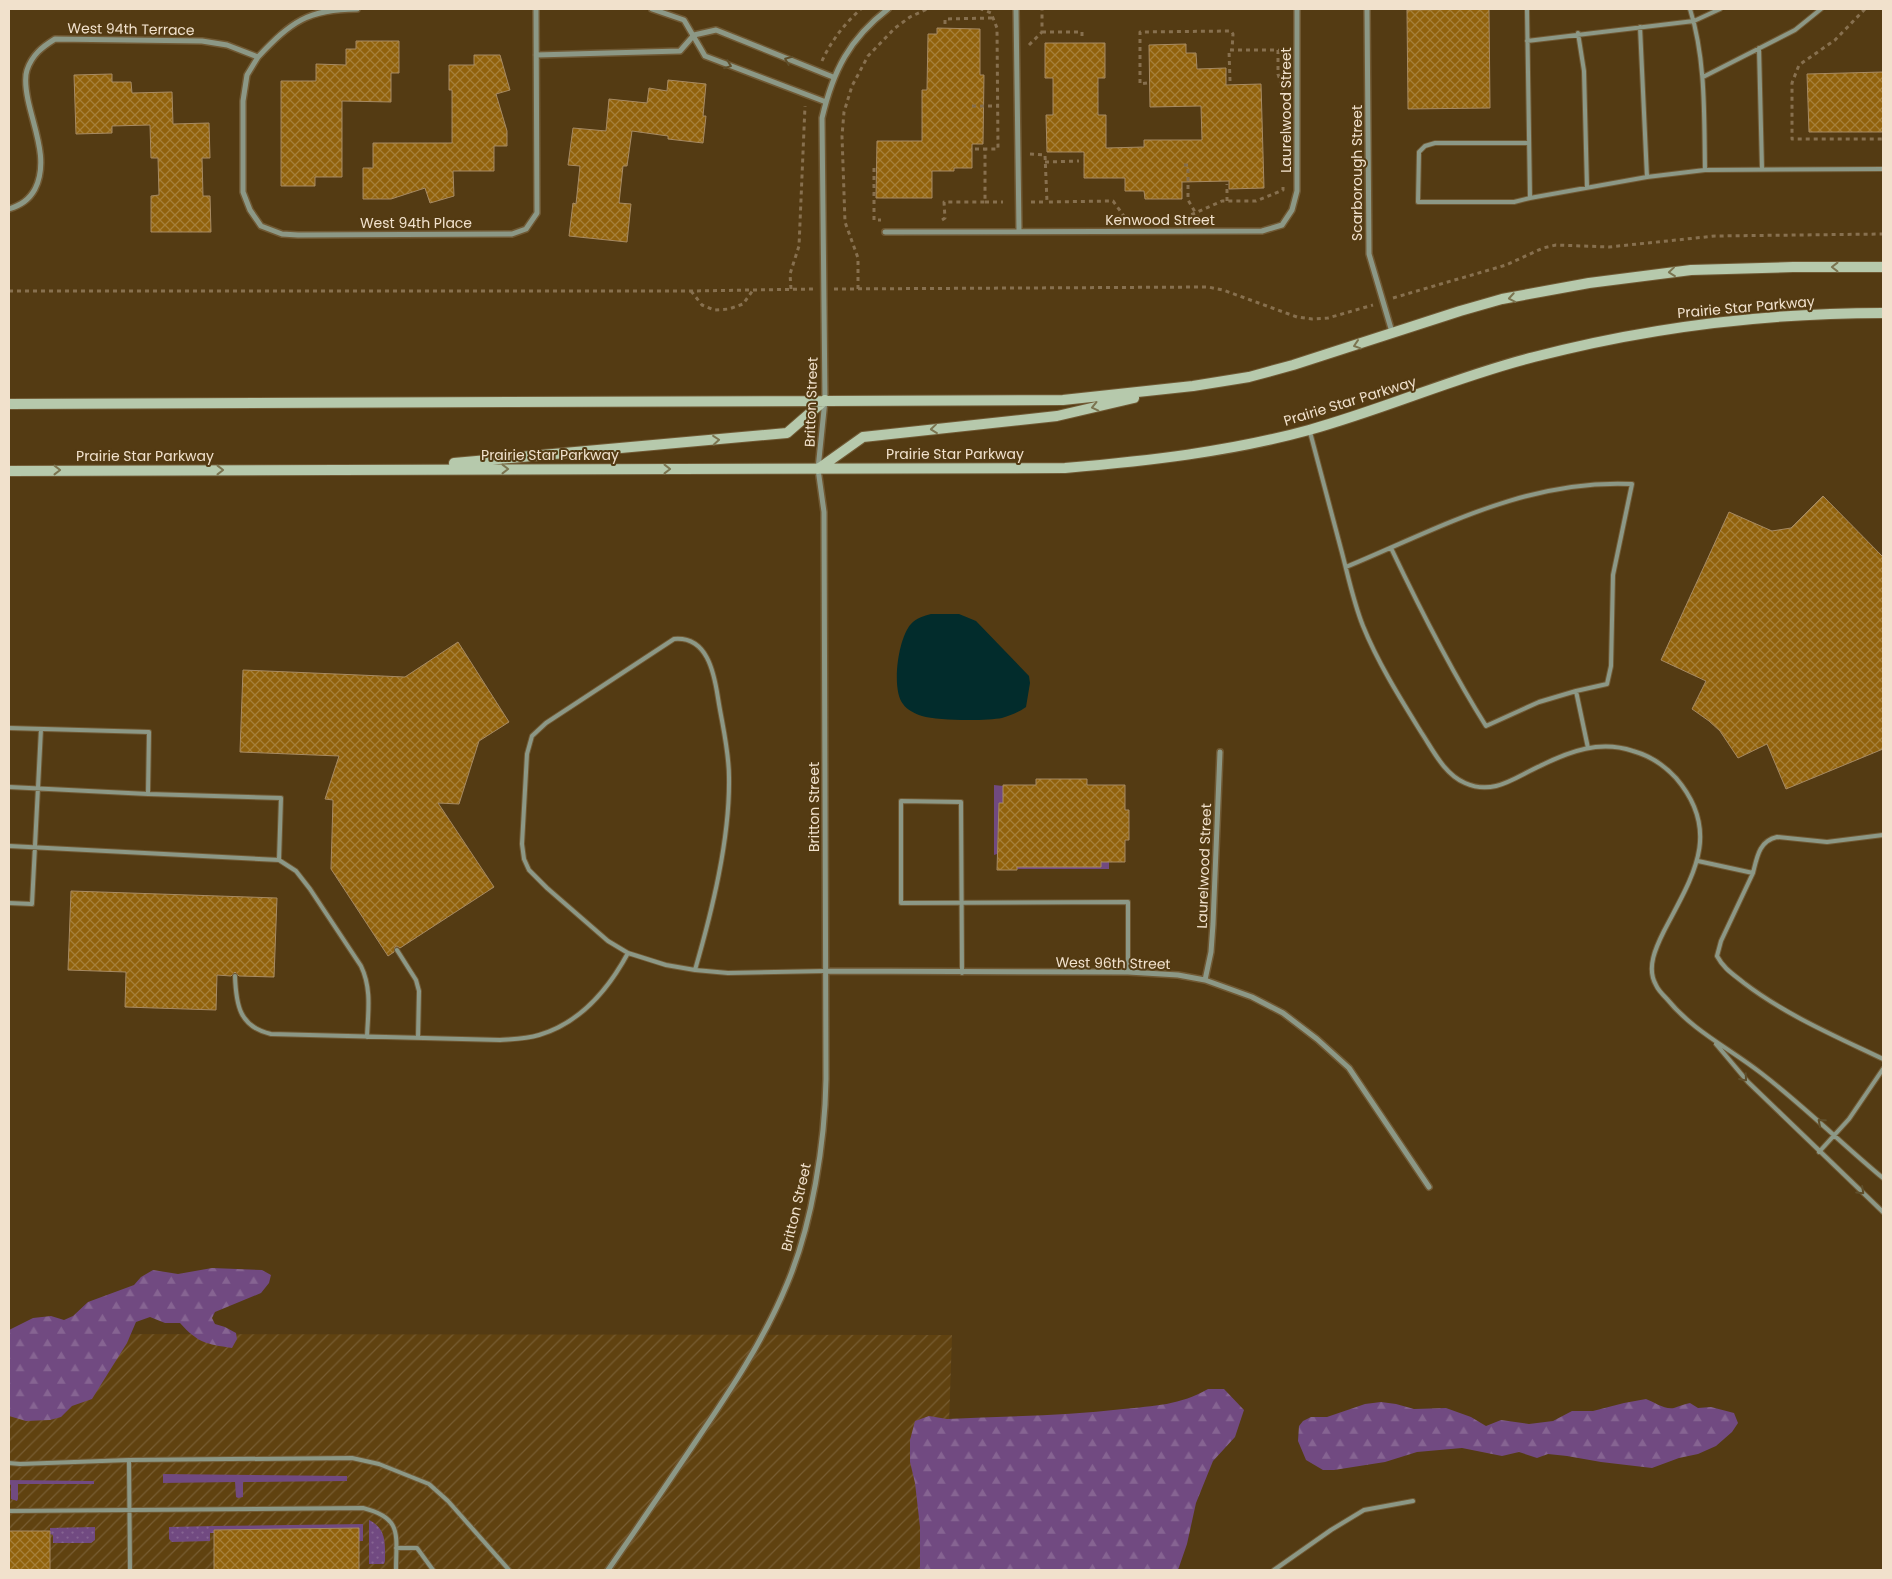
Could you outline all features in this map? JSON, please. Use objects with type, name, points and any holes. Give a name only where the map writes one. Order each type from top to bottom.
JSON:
[{"type":"main road","points":[[9,404],[1064,400],[1176,388],[1249,376],[1293,366],[1502,299],[1640,276],[1691,270],[1734,268],[1883,268]]},
{"type":"main road","name":"Prairie Star Parkway","points":[[9,471],[1064,468],[1138,462],[1196,454],[1310,430],[1532,357],[1628,335],[1740,319],[1795,315],[1883,313]]},
{"type":"main road","points":[[818,469],[863,437],[1057,416],[1176,388]]},
{"type":"main road","points":[[388,469],[787,433],[825,400]]},
{"type":"street","points":[[258,57],[292,24],[312,15],[333,9],[357,9]]},
{"type":"street","name":"West 94th Place","points":[[258,57],[246,74],[243,101],[243,192],[250,210],[261,226],[282,234],[298,235],[512,234],[526,229],[537,213],[536,9]]},
{"type":"street","points":[[652,9],[684,20],[705,56],[826,102]]},
{"type":"street","name":"Britton Street","points":[[608,1570],[736,1382],[758,1344],[788,1283],[807,1220],[824,1113],[826,971],[824,512],[818,469],[825,400],[822,118],[833,77],[850,48],[866,28],[888,9]]},
{"type":"street","points":[[1016,9],[1019,231]]},
{"type":"street","name":"Laurelwood Street","points":[[1292,210],[1297,191],[1296,9]]},
{"type":"street","name":"Scarborough Street","points":[[1367,9],[1369,254],[1393,334]]},
{"type":"street","points":[[536,55],[680,51],[694,35],[716,30],[833,77]]},
{"type":"street","name":"West 94th Terrace","points":[[9,209],[20,205],[31,195],[40,178],[42,162],[26,88],[27,71],[35,55],[43,46],[55,39],[75,38],[202,41],[227,45],[258,57]]},
{"type":"street","name":"Kenwood Street","points":[[885,232],[1262,231],[1282,225],[1292,210]]},
{"type":"street","name":"Laurelwood Street","points":[[1205,980],[1211,952],[1213,924],[1220,752]]},
{"type":"street","name":"West 96th Street","points":[[826,971],[962,973],[1128,972],[1178,975],[1205,980],[1252,997],[1283,1013],[1317,1039],[1349,1068],[1429,1187]]},
{"type":"lane","points":[[1527,9],[1530,198]]},
{"type":"lane","points":[[1690,9],[1694,21],[1703,77],[1705,170]]},
{"type":"lane","points":[[1527,41],[1694,21],[1720,9]]},
{"type":"lane","points":[[1703,77],[1795,30],[1821,9]]},
{"type":"lane","points":[[1640,27],[1648,177]]},
{"type":"lane","points":[[1578,34],[1584,71],[1587,187]]},
{"type":"lane","points":[[1759,48],[1762,168]]},
{"type":"lane","points":[[1529,143],[1435,143],[1425,146],[1419,152],[1418,202],[1514,202],[1587,187],[1705,170],[1762,168],[1883,169]]},
{"type":"lane","points":[[1310,430],[1353,598],[1378,659],[1445,768],[1457,779],[1478,788],[1498,786],[1563,756],[1601,746],[1623,748],[1648,756],[1670,772],[1685,791],[1700,821],[1701,841],[1698,862],[1655,949],[1652,969],[1655,984],[1691,1024],[1712,1041],[1759,1071],[1883,1178]]},
{"type":"lane","points":[[1346,567],[1448,522],[1510,500],[1576,486],[1632,484],[1613,575],[1610,676],[1607,684],[1539,702],[1486,726],[1436,641],[1391,548]]},
{"type":"lane","points":[[695,970],[709,922],[720,866],[728,807],[728,759],[715,681],[707,658],[697,643],[689,639],[674,639],[546,723],[532,736],[527,754],[522,844],[524,858],[529,870],[608,941],[628,953],[666,965],[695,970],[728,973],[826,971]]},
{"type":"lane","points":[[1576,691],[1588,748]]},
{"type":"lane","points":[[9,728],[150,732],[148,794]]},
{"type":"lane","points":[[9,903],[32,904],[41,729]]},
{"type":"lane","points":[[9,787],[281,798],[279,860]]},
{"type":"lane","points":[[962,973],[962,902],[961,802],[901,801],[901,903],[962,902],[1128,902],[1128,972]]},
{"type":"lane","points":[[1883,835],[1827,842],[1769,838],[1763,843],[1753,873],[1721,941],[1717,956],[1723,966],[1765,999],[1883,1059]]},
{"type":"lane","points":[[9,846],[279,860],[296,871],[310,889],[361,966],[369,991],[368,1036]]},
{"type":"lane","points":[[1698,862],[1753,873]]},
{"type":"lane","points":[[398,950],[416,980],[418,991],[418,1038]]},
{"type":"lane","points":[[235,976],[236,999],[240,1010],[250,1026],[271,1034],[500,1040],[538,1036],[581,1013],[595,1002],[619,970],[628,953]]},
{"type":"lane","points":[[1712,1041],[1748,1082],[1883,1212]]},
{"type":"lane","points":[[1820,1152],[1849,1119],[1883,1069]]},
{"type":"lane","points":[[9,1463],[352,1458],[379,1464],[429,1484],[448,1501],[509,1570]]},
{"type":"lane","points":[[129,1460],[130,1570]]},
{"type":"lane","points":[[1274,1570],[1331,1530],[1364,1510],[1413,1501]]},
{"type":"lane","points":[[9,1511],[363,1508],[384,1515],[391,1522],[395,1531],[396,1570]]},
{"type":"lane","points":[[396,1548],[417,1548],[434,1570]]},
{"type":"path","points":[[858,289],[858,258],[845,222],[842,136],[844,112],[852,86],[868,56],[894,28],[910,17],[927,9]]},
{"type":"path","points":[[975,149],[998,149],[998,35],[991,13],[980,9]]},
{"type":"path","points":[[1042,9],[1042,32]]},
{"type":"path","points":[[1865,9],[1835,40],[1799,65],[1792,83],[1792,139],[1883,139]]},
{"type":"path","points":[[906,12],[910,17]]},
{"type":"path","points":[[945,24],[945,19],[993,18]]},
{"type":"path","points":[[1147,83],[1140,84],[1140,32],[1231,31],[1233,34],[1232,50],[1229,50],[1230,81]]},
{"type":"path","points":[[1029,54],[1030,44],[1042,32],[1082,32],[1082,40]]},
{"type":"path","points":[[1232,50],[1278,50],[1278,74],[1283,88],[1283,98]]},
{"type":"path","points":[[972,106],[998,106]]},
{"type":"path","points":[[985,202],[986,149]]},
{"type":"path","points":[[1029,153],[1032,155],[1045,155],[1048,202]]},
{"type":"path","points":[[1045,162],[1079,161]]},
{"type":"path","points":[[1184,165],[1188,165],[1188,200],[1195,212]]},
{"type":"path","points":[[874,168],[874,220],[884,220]]},
{"type":"path","points":[[1180,220],[1222,201],[1256,201],[1283,190],[1283,181]]},
{"type":"path","points":[[1227,184],[1227,201]]},
{"type":"path","points":[[1030,202],[1112,201],[1126,220],[1135,220]]},
{"type":"path","points":[[942,221],[945,218],[944,202],[1003,202]]},
{"type":"path","points":[[1398,296],[1506,265],[1543,248],[1556,245],[1609,247],[1715,236],[1883,234]]},
{"type":"path","points":[[841,289],[1208,287],[1223,290],[1297,317],[1312,319],[1328,318],[1370,306]]},
{"type":"path","points":[[9,291],[691,291],[804,289]]},
{"type":"path","points":[[691,291],[702,305],[714,310],[729,309],[743,304],[753,290]]},
{"type":"shaded area","points":[[9,1334],[952,1335],[944,1570],[9,1570]]},
{"type":"green space","points":[[994,785],[1003,786],[1003,803],[999,804],[997,854],[994,855]]},
{"type":"green space","points":[[1101,862],[1109,862],[1109,869],[1017,869],[1017,864],[1101,867]]},
{"type":"green space","points":[[212,1268],[262,1270],[271,1275],[269,1283],[261,1293],[215,1312],[212,1318],[215,1324],[236,1333],[237,1339],[232,1348],[203,1342],[192,1335],[180,1323],[165,1323],[150,1317],[136,1322],[127,1343],[92,1399],[72,1406],[61,1417],[50,1420],[26,1421],[9,1416],[9,1330],[33,1318],[51,1316],[64,1320],[73,1316],[88,1302],[134,1285],[141,1277],[153,1270],[178,1274]]},
{"type":"green space","points":[[1208,1389],[1224,1389],[1244,1410],[1235,1437],[1213,1461],[1196,1503],[1187,1544],[1178,1570],[920,1570],[920,1527],[915,1483],[910,1462],[910,1440],[915,1421],[929,1416],[947,1419],[1079,1413],[1145,1407],[1177,1402]]},
{"type":"green space","points":[[1646,1399],[1663,1407],[1674,1408],[1690,1403],[1698,1408],[1711,1407],[1734,1413],[1738,1423],[1732,1432],[1716,1446],[1698,1454],[1679,1458],[1652,1468],[1548,1454],[1537,1458],[1519,1452],[1502,1456],[1462,1448],[1417,1452],[1385,1462],[1323,1470],[1306,1460],[1298,1441],[1299,1426],[1303,1421],[1311,1417],[1327,1417],[1365,1404],[1381,1402],[1414,1409],[1446,1408],[1471,1417],[1486,1426],[1501,1420],[1529,1424],[1553,1421],[1572,1411],[1593,1411]]},
{"type":"green space","points":[[163,1474],[347,1476],[347,1481],[243,1482],[243,1497],[238,1498],[236,1497],[235,1482],[163,1483]]},
{"type":"green space","points":[[9,1480],[94,1481],[94,1484],[18,1484],[17,1501],[11,1499]]},
{"type":"green space","points":[[369,1520],[382,1532],[385,1549],[384,1564],[369,1564]]},
{"type":"green space","points":[[363,1524],[363,1541],[359,1541],[358,1528],[213,1530],[213,1526]]},
{"type":"green space","points":[[213,1526],[214,1533],[210,1533],[210,1541],[172,1542],[169,1539],[169,1527]]},
{"type":"green space","points":[[95,1527],[95,1540],[91,1543],[53,1543],[53,1535],[50,1534],[50,1528]]},
{"type":"water","points":[[931,614],[959,614],[976,621],[1029,676],[1030,683],[1026,707],[1002,718],[962,720],[929,718],[912,712],[905,706],[899,697],[897,687],[898,664],[903,640],[906,631],[913,622]]},
{"type":"building","points":[[1489,9],[1490,108],[1408,109],[1407,10]]},
{"type":"building","points":[[937,28],[980,29],[980,75],[984,75],[983,144],[972,144],[972,168],[954,168],[954,171],[932,171],[932,198],[876,198],[877,141],[922,141],[922,90],[927,90],[928,34],[937,34]]},
{"type":"building","points":[[356,41],[399,41],[399,73],[391,73],[391,102],[342,101],[342,177],[315,177],[315,186],[281,186],[281,81],[316,81],[316,64],[346,65],[346,49],[356,49]]},
{"type":"building","points":[[1045,43],[1105,43],[1105,78],[1098,78],[1098,115],[1106,115],[1106,148],[1144,147],[1144,140],[1202,140],[1201,106],[1150,107],[1149,45],[1186,44],[1186,53],[1196,53],[1197,69],[1226,68],[1226,85],[1261,84],[1264,188],[1229,189],[1229,181],[1182,182],[1182,199],[1145,199],[1144,191],[1125,191],[1125,178],[1084,178],[1084,152],[1047,152],[1046,115],[1053,115],[1053,78],[1045,78]]},
{"type":"building","points":[[474,55],[500,55],[510,90],[496,94],[507,131],[507,146],[494,146],[494,171],[453,171],[454,196],[430,203],[425,188],[391,199],[363,199],[363,168],[373,168],[373,143],[452,143],[452,90],[449,90],[449,65],[474,65]]},
{"type":"building","points":[[1883,72],[1883,132],[1809,132],[1807,74]]},
{"type":"building","points":[[112,74],[112,82],[131,82],[132,93],[172,92],[173,124],[209,123],[210,158],[202,158],[203,196],[210,196],[211,232],[151,232],[151,196],[159,195],[158,158],[151,158],[150,125],[112,126],[112,133],[76,134],[74,75]]},
{"type":"building","points":[[668,80],[706,84],[703,116],[706,116],[703,143],[668,139],[668,136],[632,131],[627,166],[623,166],[619,203],[631,204],[627,242],[569,236],[573,203],[576,204],[580,166],[568,165],[573,128],[606,131],[609,99],[647,103],[649,88],[667,91]]},
{"type":"building","points":[[1823,496],[1883,557],[1883,749],[1786,789],[1767,744],[1738,758],[1720,731],[1692,709],[1706,681],[1661,660],[1729,512],[1772,531],[1791,528]]},
{"type":"building","points":[[458,642],[509,722],[479,741],[459,804],[438,803],[494,887],[400,948],[395,947],[394,952],[388,956],[331,869],[333,800],[325,799],[339,756],[240,752],[243,670],[405,677]]},
{"type":"building","points":[[1036,779],[1087,779],[1087,785],[1125,785],[1125,810],[1129,810],[1129,840],[1125,840],[1125,862],[1101,862],[1101,867],[1017,867],[1017,870],[997,870],[999,803],[1003,803],[1003,785],[1036,785]]},
{"type":"building","points":[[71,891],[277,898],[274,977],[239,976],[235,972],[231,976],[217,975],[216,1010],[125,1007],[126,972],[68,970]]},
{"type":"building","points":[[359,1528],[359,1570],[214,1570],[214,1530]]},
{"type":"building","points":[[9,1531],[50,1531],[50,1570],[9,1570]]}]
